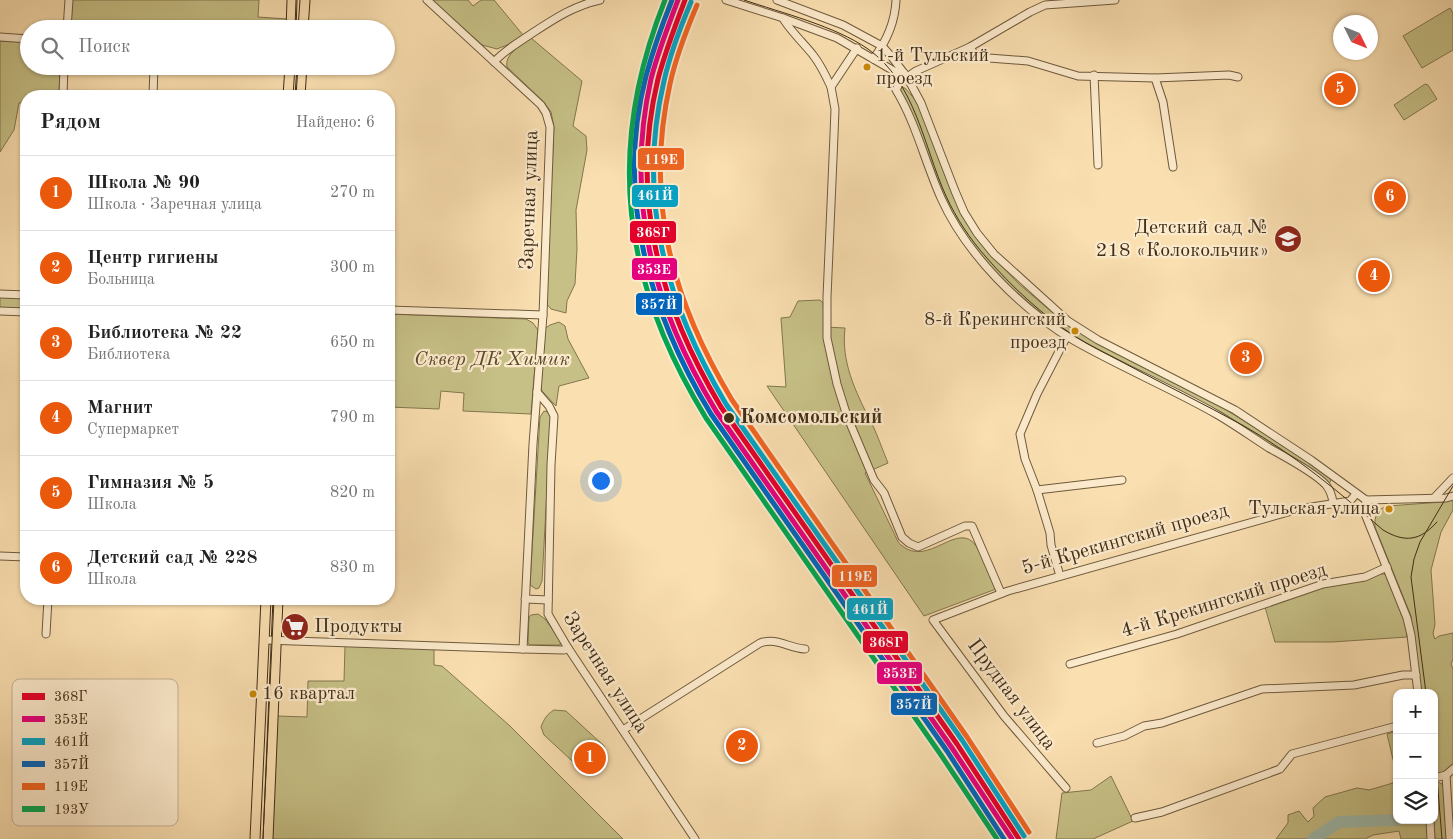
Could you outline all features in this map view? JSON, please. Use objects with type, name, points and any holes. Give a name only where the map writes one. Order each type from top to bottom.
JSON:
[{"type":"main road","points":[[291,20],[292,0]]},
{"type":"main road","points":[[304,20],[305,0]]},
{"type":"main road","points":[[288,90],[289,75]]},
{"type":"main road","points":[[300,90],[301,75]]},
{"type":"main road","points":[[255,839],[266,605]]},
{"type":"main road","points":[[268,839],[278,605]]},
{"type":"street","points":[[68,20],[69,0]]},
{"type":"street","name":"Заречная улица","points":[[427,0],[541,105],[550,127],[543,315],[523,649]]},
{"type":"street","points":[[494,62],[504,52],[569,10],[600,0]]},
{"type":"street","points":[[726,0],[837,38],[894,71],[905,75]]},
{"type":"street","points":[[777,0],[843,25],[882,46],[905,75],[921,103],[964,212],[977,233],[994,254],[1078,328],[1235,410],[1311,460],[1366,500],[1383,501],[1453,496]]},
{"type":"street","points":[[873,59],[887,39],[893,23],[896,0]]},
{"type":"street","points":[[1115,0],[1045,5],[970,47],[905,75],[896,90],[909,115],[941,197],[952,220],[982,261],[1038,315],[1067,336],[1218,416],[1325,485],[1331,493],[1333,502]]},
{"type":"street","points":[[783,18],[785,24],[795,32],[815,57],[831,87],[835,109],[826,297],[827,338],[837,384],[847,416],[874,480],[884,492],[902,537],[908,543],[918,547],[965,526],[972,526],[1000,593]]},
{"type":"street","points":[[0,38],[20,38]]},
{"type":"street","points":[[970,47],[976,57],[1028,61],[1078,76],[1155,78],[1229,75],[1238,77]]},
{"type":"street","points":[[831,87],[857,48]]},
{"type":"street","points":[[63,90],[64,75]]},
{"type":"street","points":[[153,90],[154,75]]},
{"type":"street","points":[[1094,75],[1098,165]]},
{"type":"street","points":[[1155,78],[1163,102],[1173,167]]},
{"type":"street","points":[[0,294],[20,295]]},
{"type":"street","points":[[395,310],[543,315]]},
{"type":"street","points":[[0,311],[20,312]]},
{"type":"street","points":[[1060,576],[1051,545],[1050,533],[1025,459],[1020,434],[1037,394],[1067,336]]},
{"type":"street","name":"Заречная улица","points":[[537,392],[549,406],[554,416],[551,465],[548,614],[568,648],[695,839]]},
{"type":"street","points":[[1435,497],[1453,478]]},
{"type":"street","points":[[1037,490],[1122,480]]},
{"type":"street","name":"5-й Крекингский проезд","points":[[933,620],[1000,593],[1232,526],[1299,509],[1333,502],[1350,501],[1356,494]]},
{"type":"street","points":[[1366,500],[1365,514],[1407,618],[1418,689]]},
{"type":"street","points":[[0,556],[20,557]]},
{"type":"street","name":"4-й Крекингский проезд","points":[[1070,664],[1186,631],[1323,584],[1365,577],[1387,566]]},
{"type":"street","points":[[525,599],[548,600]]},
{"type":"street","points":[[46,634],[48,605]]},
{"type":"street","name":"Прудная улица","points":[[933,620],[1004,716],[1066,788]]},
{"type":"street","points":[[265,640],[523,649],[564,650],[568,648]]},
{"type":"street","points":[[623,730],[760,643],[775,641],[805,649]]},
{"type":"street","points":[[1097,743],[1124,736],[1144,726],[1162,723],[1262,689],[1354,685],[1416,675]]},
{"type":"street","points":[[1135,818],[1162,812],[1280,770],[1292,754],[1393,727]]},
{"type":"street","points":[[1438,777],[1446,775],[1453,768]]},
{"type":"street","points":[[1446,775],[1450,839]]},
{"type":"street","points":[[1430,824],[1431,839]]},
{"type":"green space","points":[[72,0],[259,0],[258,17],[287,19],[287,20],[71,20]]},
{"type":"green space","points":[[432,0],[468,0],[473,6],[481,0],[494,0],[523,35],[497,49],[482,45]]},
{"type":"green space","points":[[1450,8],[1453,13],[1453,50],[1422,68],[1403,36]]},
{"type":"green space","points":[[531,38],[582,81],[573,126],[586,136],[587,150],[576,210],[577,249],[575,284],[567,301],[566,313],[551,309],[546,303],[554,127],[551,112],[543,101],[507,67],[508,58],[511,54]]},
{"type":"green space","points":[[0,41],[20,42],[20,75],[60,75],[59,90],[20,90],[20,103],[14,130],[0,152]]},
{"type":"green space","points":[[1425,84],[1428,85],[1437,99],[1404,120],[1394,105]]},
{"type":"green space","points":[[900,87],[905,88],[918,103],[952,193],[991,255],[1019,284],[1067,325],[1223,408],[1294,452],[1329,477],[1331,481],[1327,484],[1312,472],[1069,335],[1014,290],[978,252],[957,221],[938,185],[899,90]]},
{"type":"green space","points":[[0,296],[20,298],[20,310],[0,308]]},
{"type":"green space","points":[[820,300],[823,303],[825,327],[845,328],[845,352],[850,376],[888,463],[865,473],[898,542],[912,551],[922,551],[932,549],[952,540],[961,538],[969,540],[980,552],[996,589],[924,616],[767,386],[786,387],[781,318],[790,317],[798,301]]},
{"type":"green space","name":"Сквер ДК Химик","points":[[395,314],[526,319],[533,323],[538,330],[531,414],[463,411],[464,393],[441,391],[439,409],[395,407]]},
{"type":"green space","points":[[559,322],[565,326],[568,339],[589,378],[559,386],[556,406],[542,391],[541,387],[544,329]]},
{"type":"green space","points":[[544,411],[548,412],[551,417],[542,581],[539,588],[536,589],[530,585],[540,417]]},
{"type":"green space","points":[[1453,499],[1453,510],[1441,532],[1431,570],[1435,624],[1433,634],[1435,639],[1439,636],[1453,633],[1453,659],[1451,664],[1453,669],[1453,763],[1443,773],[1438,774],[1438,689],[1420,689],[1411,616],[1375,527],[1375,520],[1379,511],[1387,506],[1443,502]]},
{"type":"green space","points":[[1384,574],[1387,577],[1405,620],[1407,637],[1332,642],[1275,642],[1265,607],[1325,587],[1365,580]]},
{"type":"green space","points":[[538,614],[545,619],[561,641],[560,645],[530,645],[528,643],[529,617]]},
{"type":"green space","points":[[345,645],[434,648],[434,665],[442,666],[510,726],[623,839],[271,839],[277,716],[307,717],[308,681],[344,681]]},
{"type":"green space","points":[[554,710],[566,711],[604,746],[603,760],[595,770],[583,771],[544,735],[541,727],[542,724]]},
{"type":"green space","points":[[1393,732],[1393,759],[1387,734]]},
{"type":"green space","points":[[1111,776],[1133,821],[1093,839],[1056,839],[1062,793],[1091,790]]},
{"type":"green space","points":[[1438,782],[1442,784],[1445,790],[1447,839],[1435,839],[1433,824],[1438,824]]},
{"type":"green space","points":[[1393,783],[1393,824],[1426,824],[1428,839],[1401,839],[1399,831],[1373,835],[1365,839],[1276,839],[1288,823],[1288,815],[1299,811],[1308,822],[1314,816],[1313,808],[1325,797],[1357,788],[1369,790]]},
{"type":"waterway","points":[[1313,839],[1339,822],[1393,820]]},
{"type":"tram line","points":[[295,20],[296,0]]},
{"type":"tram line","points":[[744,0],[840,33],[868,49],[884,63],[908,97],[946,196],[964,228],[980,250],[1006,278],[1049,318],[1091,346],[1263,437],[1316,475],[1383,530],[1398,537],[1412,538],[1424,533],[1437,522]]},
{"type":"tram line","points":[[296,90],[297,75]]},
{"type":"tram line","points":[[1425,689],[1411,577],[1414,559],[1420,542],[1453,486]]},
{"type":"tram line","points":[[263,839],[274,605]]},
{"type":"tram line","points":[[1437,779],[1442,839]]},
{"type":"transit line","name":"193У","points":[[665,0],[646,55],[634,109],[629,162],[632,214],[640,265],[656,316],[678,367],[706,418],[941,755],[997,839]]},
{"type":"transit line","name":"357Й","points":[[672,0],[646,76],[637,121],[634,165],[637,208],[644,251],[655,294],[670,335],[689,375],[711,414],[947,751],[1004,839]]},
{"type":"transit line","name":"353Е","points":[[678,0],[651,79],[643,124],[641,167],[643,210],[650,251],[661,292],[675,332],[694,372],[716,411],[952,748],[1012,839]]},
{"type":"transit line","name":"368Г","points":[[685,0],[658,79],[650,123],[647,166],[649,208],[656,249],[667,290],[681,329],[721,407],[957,744],[1019,839]]},
{"type":"transit line","name":"461Й","points":[[691,2],[669,61],[664,81],[656,125],[653,167],[655,208],[662,249],[673,289],[687,328],[726,404],[962,740],[1024,836]]},
{"type":"transit line","name":"119Е","points":[[697,5],[675,64],[670,84],[663,127],[660,168],[662,209],[669,248],[679,287],[693,325],[732,400],[967,737],[1029,832]]},
{"type":"place","name":"1-й Тульский проезд","points":[[867,67]]},
{"type":"place","name":"Гимназия № 5","points":[[1340,89]]},
{"type":"place","name":"Детский сад № 228","points":[[1390,197]]},
{"type":"place","name":"Детский сад № 218 «Колокольчик»","points":[[1288,239]]},
{"type":"place","name":"Магнит","points":[[1374,276]]},
{"type":"place","name":"8-й Крекингский проезд","points":[[1075,331]]},
{"type":"place","name":"Библиотека № 22","points":[[1246,358]]},
{"type":"place","name":"Комсомольский","points":[[729,418]]},
{"type":"place","name":"Тульская улица","points":[[1389,509]]},
{"type":"place","name":"Продукты","points":[[295,627]]},
{"type":"place","name":"16 квартал","points":[[253,694]]},
{"type":"place","name":"Центр гигиены","points":[[742,746]]},
{"type":"place","name":"Школа № 90","points":[[590,758]]}]
